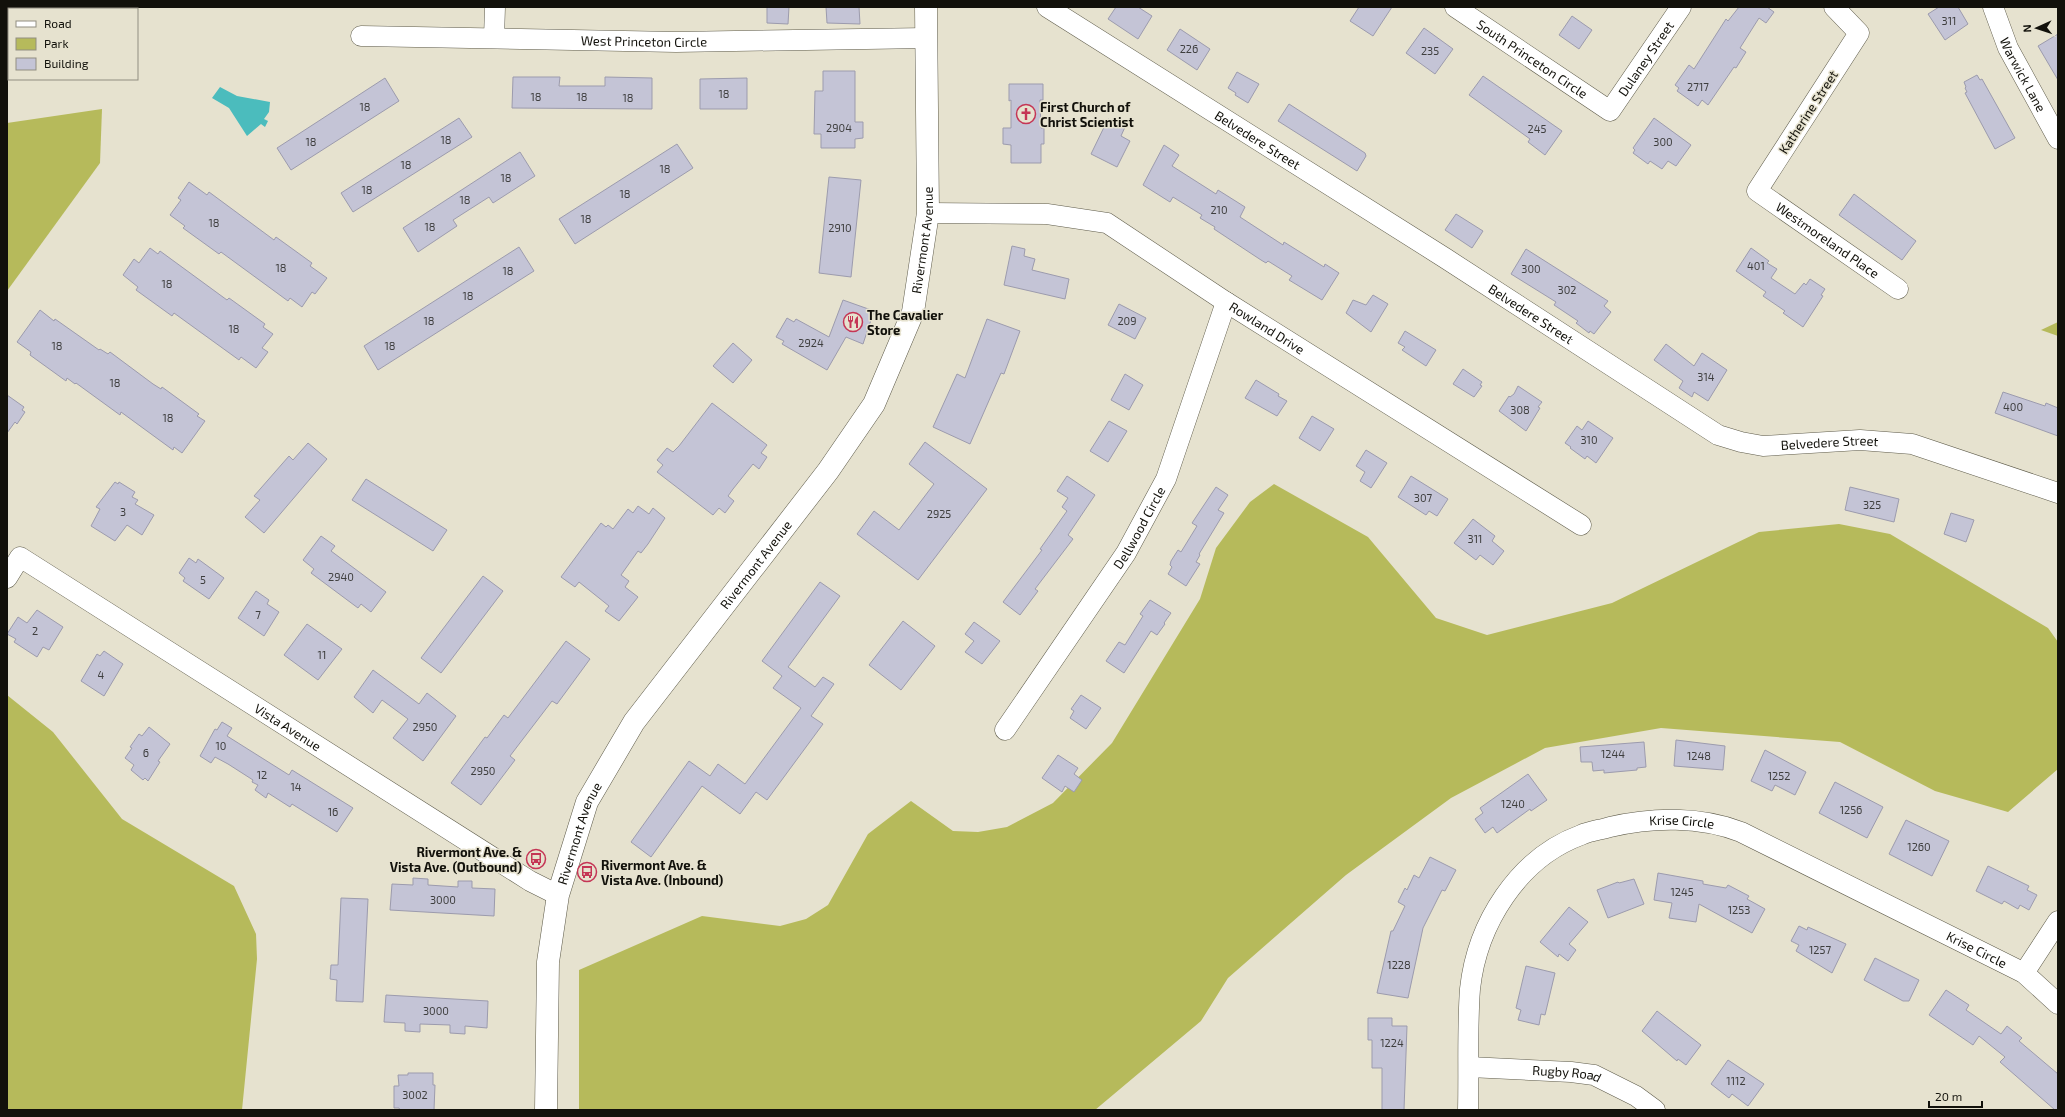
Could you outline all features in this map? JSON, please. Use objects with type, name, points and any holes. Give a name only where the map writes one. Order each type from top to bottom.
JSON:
[{"type":"main road","name":"Rivermont Avenue","points":[[546,1110],[548,962],[558,895],[587,802],[634,722],[828,471],[874,404],[913,312],[928,213],[926,7]]},
{"type":"street","points":[[494,38],[495,7]]},
{"type":"street","name":"Belvedere Street","points":[[1047,7],[1445,258],[1718,435],[1741,442],[1763,446],[1860,440],[1912,444],[2058,493]]},
{"type":"street","name":"South Princeton Circle","points":[[1455,7],[1610,111]]},
{"type":"street","name":"Dulaney Street","points":[[1610,111],[1681,7]]},
{"type":"street","name":"Katherine Street","points":[[1757,191],[1859,33],[1834,7]]},
{"type":"street","name":"Warwick Lane","points":[[1993,7],[2008,48],[2058,139]]},
{"type":"street","name":"West Princeton Circle","points":[[361,36],[676,42],[926,38]]},
{"type":"street","name":"Westmoreland Place","points":[[1757,191],[1898,289]]},
{"type":"street","name":"Rowland Drive","points":[[928,213],[1047,214],[1107,223],[1226,302],[1581,525]]},
{"type":"street","name":"Dellwood Circle","points":[[1005,730],[1126,553],[1166,478],[1226,302]]},
{"type":"street","name":"Vista Avenue","points":[[7,578],[20,557],[530,881],[558,895]]},
{"type":"street","name":"Krise Circle","points":[[1468,1110],[1470,988],[1481,938],[1504,896],[1527,869],[1548,852],[1580,835],[1630,822],[1672,820],[1726,827],[2024,973],[2058,1004]]},
{"type":"street","points":[[2024,973],[2058,922]]},
{"type":"street","name":"Rugby Road","points":[[1469,1067],[1571,1072],[1594,1075],[1636,1096],[1655,1110]]},
{"type":"green space","points":[[102,109],[100,163],[7,291],[7,123]]},
{"type":"green space","points":[[2058,322],[2058,336],[2041,330]]},
{"type":"green space","points":[[1274,484],[1368,537],[1436,618],[1487,635],[1612,603],[1759,532],[1839,524],[1890,534],[2048,628],[2058,642],[2058,769],[2008,812],[1935,791],[1840,742],[1661,728],[1545,748],[1451,798],[1346,875],[1228,978],[1201,1021],[1095,1110],[579,1110],[579,970],[702,916],[780,926],[806,919],[828,905],[868,834],[911,801],[953,831],[978,832],[1007,827],[1053,803],[1112,743],[1200,599],[1216,548],[1250,502]]},
{"type":"green space","points":[[7,695],[53,732],[122,819],[234,886],[256,934],[257,959],[242,1110],[7,1110]]},
{"type":"water","points":[[220,87],[237,96],[270,102],[269,112],[264,119],[268,121],[265,127],[261,124],[247,136],[229,108],[212,98]]},
{"type":"building","points":[[767,7],[789,7],[788,24],[767,23]]},
{"type":"building","points":[[826,7],[859,7],[860,24],[827,23]]},
{"type":"building","points":[[1116,7],[1138,7],[1152,16],[1138,39],[1108,19]]},
{"type":"building","points":[[1359,7],[1392,7],[1373,36],[1350,21]]},
{"type":"building","points":[[1739,7],[1767,7],[1774,12],[1766,23],[1759,18],[1740,48],[1746,52],[1736,68],[1734,67],[1708,105],[1702,100],[1698,106],[1677,91],[1679,88],[1675,85],[1689,65],[1694,69],[1726,19],[1728,21]]},
{"type":"building","points":[[1939,7],[1958,7],[1968,24],[1945,40],[1928,14]]},
{"type":"building","points":[[1572,16],[1592,30],[1579,49],[1559,35]]},
{"type":"building","points":[[1424,28],[1453,49],[1435,74],[1406,53]]},
{"type":"building","points":[[1180,29],[1210,49],[1197,70],[1167,50]]},
{"type":"building","points":[[2058,34],[2058,80],[2038,46]]},
{"type":"building","points":[[823,71],[855,71],[855,122],[863,122],[863,138],[855,139],[855,148],[821,148],[821,134],[814,134],[815,91],[823,91]]},
{"type":"building","points":[[1237,72],[1259,84],[1248,103],[1235,95],[1236,93],[1228,88]]},
{"type":"building","points":[[1977,75],[1980,80],[1982,79],[2015,138],[1995,149],[1965,93],[1967,92],[1964,82]]},
{"type":"building","points":[[1483,76],[1562,131],[1545,155],[1528,142],[1530,139],[1469,95]]},
{"type":"building","points":[[513,77],[560,77],[559,86],[605,86],[605,77],[652,78],[652,109],[512,108]]},
{"type":"building","points":[[385,78],[399,101],[291,170],[277,148]]},
{"type":"building","points":[[747,78],[747,109],[700,109],[700,79]]},
{"type":"building","name":"First Church of Christ Scientist","points":[[1009,84],[1043,84],[1043,100],[1040,100],[1041,128],[1044,128],[1044,144],[1041,144],[1041,163],[1011,163],[1011,145],[1003,144],[1003,128],[1011,128],[1011,100],[1009,101]]},
{"type":"building","points":[[1289,104],[1365,153],[1366,156],[1357,171],[1278,121]]},
{"type":"building","points":[[459,118],[472,137],[353,212],[341,193]]},
{"type":"building","points":[[1654,118],[1691,145],[1676,166],[1668,161],[1662,169],[1650,161],[1648,164],[1633,153],[1635,150],[1633,148]]},
{"type":"building","points":[[1108,119],[1125,127],[1121,136],[1130,141],[1117,167],[1091,154]]},
{"type":"building","points":[[677,144],[693,168],[575,244],[559,219]]},
{"type":"building","points":[[1164,145],[1179,155],[1172,166],[1216,194],[1218,190],[1245,207],[1240,217],[1283,245],[1284,242],[1324,267],[1325,264],[1339,273],[1322,300],[1289,280],[1292,276],[1268,261],[1266,263],[1261,260],[1214,229],[1215,227],[1200,218],[1202,215],[1173,197],[1170,202],[1143,185]]},
{"type":"building","points":[[520,152],[535,176],[493,203],[489,197],[453,220],[457,226],[418,252],[403,228]]},
{"type":"building","points":[[829,177],[861,180],[851,277],[819,273]]},
{"type":"building","points":[[189,182],[207,195],[209,192],[274,240],[276,237],[312,263],[310,266],[327,278],[315,294],[312,292],[302,307],[290,298],[288,301],[221,252],[219,254],[183,228],[185,226],[170,215],[181,200],[178,198]]},
{"type":"building","points":[[1854,194],[1916,241],[1902,260],[1839,215]]},
{"type":"building","points":[[1456,214],[1483,231],[1472,248],[1445,230]]},
{"type":"building","points":[[1012,246],[1025,249],[1024,256],[1035,259],[1032,270],[1069,279],[1065,299],[1004,285]]},
{"type":"building","points":[[519,247],[534,271],[378,370],[364,346]]},
{"type":"building","points":[[150,248],[158,254],[160,251],[227,300],[229,298],[265,324],[263,327],[273,334],[262,348],[268,352],[256,368],[241,357],[239,360],[174,313],[172,316],[136,290],[138,287],[123,275],[134,259],[139,263]]},
{"type":"building","points":[[1751,248],[1769,261],[1767,263],[1777,269],[1771,278],[1795,294],[1804,283],[1806,285],[1810,279],[1825,289],[1821,295],[1823,296],[1803,327],[1783,313],[1785,311],[1763,296],[1766,292],[1736,271]]},
{"type":"building","points":[[1526,249],[1608,301],[1604,306],[1611,312],[1594,334],[1590,331],[1589,333],[1576,323],[1578,321],[1554,305],[1556,302],[1511,274]]},
{"type":"building","points":[[1373,295],[1388,304],[1371,332],[1346,313],[1353,300],[1366,305]]},
{"type":"building","points":[[843,300],[874,311],[863,344],[846,337],[827,370],[782,344],[784,341],[776,337],[787,318],[794,322],[796,319],[829,337]]},
{"type":"building","points":[[1119,304],[1146,318],[1135,339],[1108,325]]},
{"type":"building","points":[[40,310],[54,321],[55,319],[99,350],[100,349],[108,354],[110,352],[153,384],[161,389],[162,387],[199,414],[197,416],[205,421],[182,453],[174,447],[173,450],[121,412],[120,415],[76,383],[75,384],[67,378],[66,381],[30,355],[31,352],[17,342]]},
{"type":"building","points":[[987,319],[1020,331],[1004,374],[1001,373],[970,444],[933,427],[957,374],[965,378]]},
{"type":"building","points":[[1405,331],[1436,350],[1426,366],[1402,350],[1405,347],[1398,343]]},
{"type":"building","points":[[733,343],[752,360],[733,383],[713,366]]},
{"type":"building","points":[[1666,344],[1694,366],[1702,353],[1727,370],[1708,401],[1694,392],[1692,397],[1679,388],[1683,381],[1654,360]]},
{"type":"building","points":[[1463,369],[1482,382],[1480,385],[1482,386],[1474,397],[1453,384]]},
{"type":"building","points":[[1125,374],[1143,385],[1129,410],[1111,400]]},
{"type":"building","points":[[1256,380],[1279,394],[1278,396],[1287,401],[1277,416],[1245,398]]},
{"type":"building","points":[[1518,386],[1542,402],[1526,431],[1499,411],[1509,396],[1510,397],[1514,394]]},
{"type":"building","points":[[2003,392],[2045,406],[2046,403],[2058,408],[2058,436],[1995,413]]},
{"type":"building","points":[[7,395],[24,407],[22,410],[25,412],[17,424],[15,422],[7,433]]},
{"type":"building","points":[[712,403],[767,445],[761,453],[767,457],[759,469],[753,464],[728,496],[734,501],[725,513],[719,508],[713,515],[657,472],[663,465],[657,460],[667,448],[673,452],[679,446]]},
{"type":"building","points":[[1312,416],[1334,429],[1320,451],[1299,438]]},
{"type":"building","points":[[1109,421],[1127,431],[1108,462],[1090,451]]},
{"type":"building","points":[[1588,421],[1613,438],[1596,463],[1587,456],[1585,459],[1565,443],[1577,426],[1582,430]]},
{"type":"building","points":[[925,442],[987,489],[918,580],[857,534],[874,511],[899,530],[934,484],[909,464]]},
{"type":"building","points":[[308,443],[327,459],[264,533],[245,517],[260,500],[254,496],[289,456],[293,460]]},
{"type":"building","points":[[1366,450],[1387,463],[1371,488],[1360,481],[1365,472],[1356,466]]},
{"type":"building","points":[[1067,476],[1095,495],[1068,535],[1073,539],[1035,589],[1038,591],[1020,615],[1003,602],[1042,550],[1040,549],[1067,511],[1062,507],[1068,498],[1057,491]]},
{"type":"building","points":[[1411,476],[1448,499],[1437,516],[1429,511],[1426,515],[1398,497]]},
{"type":"building","points":[[366,479],[447,530],[433,551],[352,500]]},
{"type":"building","points":[[115,482],[118,484],[119,482],[135,492],[132,497],[138,500],[135,504],[154,515],[142,535],[127,525],[115,541],[91,526],[100,509],[96,507]]},
{"type":"building","points":[[1216,487],[1228,495],[1218,510],[1224,513],[1199,554],[1200,555],[1196,562],[1200,564],[1186,586],[1168,574],[1172,567],[1170,565],[1171,561],[1178,550],[1181,552],[1197,526],[1192,523]]},
{"type":"building","points":[[1850,487],[1899,499],[1894,522],[1845,510]]},
{"type":"building","points":[[638,506],[649,514],[653,508],[665,518],[648,544],[641,553],[638,551],[621,575],[629,581],[625,587],[638,597],[619,621],[605,611],[609,606],[579,582],[575,587],[561,577],[601,523],[606,527],[608,525],[613,529],[628,509],[633,513]]},
{"type":"building","points":[[1951,513],[1974,520],[1966,542],[1944,534]]},
{"type":"building","points":[[1473,519],[1495,536],[1492,541],[1504,551],[1493,565],[1480,555],[1476,560],[1454,543]]},
{"type":"building","points":[[321,536],[335,546],[331,551],[386,592],[371,612],[361,604],[358,608],[311,573],[314,569],[303,560]]},
{"type":"building","points":[[189,558],[196,563],[198,559],[224,578],[209,599],[183,581],[185,578],[179,573]]},
{"type":"building","points":[[483,576],[503,591],[441,673],[421,658]]},
{"type":"building","points":[[820,582],[840,596],[788,667],[815,687],[823,677],[834,684],[811,716],[823,724],[767,800],[756,792],[740,814],[702,786],[651,857],[631,842],[689,761],[710,776],[718,764],[745,784],[801,708],[773,688],[782,676],[762,661]]},
{"type":"building","points":[[256,591],[269,600],[267,604],[279,612],[264,636],[238,618]]},
{"type":"building","points":[[1150,600],[1171,613],[1157,635],[1151,631],[1124,673],[1106,661],[1119,642],[1125,645],[1143,616],[1140,614]]},
{"type":"building","points":[[37,610],[63,627],[49,650],[43,647],[37,657],[14,642],[16,639],[7,634],[18,617],[27,623]]},
{"type":"building","points":[[903,621],[935,646],[901,690],[869,665]]},
{"type":"building","points":[[974,622],[1000,641],[982,664],[965,652],[974,641],[965,634]]},
{"type":"building","points":[[307,624],[342,649],[318,680],[284,655]]},
{"type":"building","points":[[566,641],[590,659],[557,704],[552,701],[510,756],[515,760],[481,805],[451,783],[485,737],[487,738],[504,715],[508,718]]},
{"type":"building","points":[[104,651],[123,664],[104,696],[81,681],[97,654],[100,656]]},
{"type":"building","points":[[373,670],[419,704],[427,693],[456,716],[423,761],[393,738],[408,719],[382,700],[373,713],[354,697]]},
{"type":"building","points":[[1081,695],[1101,708],[1086,729],[1070,718],[1074,711],[1071,709]]},
{"type":"building","points":[[222,722],[232,728],[227,736],[289,775],[292,770],[353,808],[337,832],[292,804],[290,807],[268,793],[266,798],[255,790],[258,785],[252,782],[253,780],[228,764],[215,757],[211,763],[200,756],[215,729],[217,730]]},
{"type":"building","points":[[149,727],[170,744],[158,761],[160,762],[148,781],[145,778],[143,780],[131,770],[134,765],[125,758],[132,748],[130,747],[139,734],[142,736]]},
{"type":"building","points":[[1676,740],[1725,746],[1723,770],[1674,766]]},
{"type":"building","points":[[1644,742],[1646,767],[1637,768],[1637,770],[1604,773],[1604,770],[1593,771],[1592,762],[1581,762],[1580,747]]},
{"type":"building","points":[[1765,750],[1806,772],[1795,795],[1775,785],[1772,791],[1751,781]]},
{"type":"building","points":[[1058,755],[1078,768],[1074,774],[1082,780],[1074,792],[1065,786],[1062,792],[1042,778]]},
{"type":"building","points":[[1528,774],[1547,800],[1531,811],[1530,809],[1497,833],[1493,827],[1485,833],[1475,819],[1483,813],[1480,808]]},
{"type":"building","points":[[1835,782],[1883,807],[1867,838],[1819,813]]},
{"type":"building","points":[[1906,820],[1949,841],[1932,876],[1889,854]]},
{"type":"building","points":[[1430,857],[1456,870],[1445,891],[1442,890],[1423,928],[1408,998],[1377,993],[1391,931],[1393,931],[1405,906],[1398,902],[1405,888],[1407,890],[1414,875],[1419,878]]},
{"type":"building","points":[[1988,866],[2029,886],[2027,890],[2037,895],[2029,910],[2020,905],[2018,909],[2004,901],[2002,904],[1976,891]]},
{"type":"building","points":[[1658,873],[1703,881],[1703,884],[1726,888],[1728,885],[1749,896],[1747,899],[1765,909],[1752,933],[1699,904],[1696,922],[1669,918],[1672,903],[1654,900]]},
{"type":"building","points":[[413,878],[428,879],[428,885],[458,887],[458,881],[472,881],[472,888],[495,889],[494,916],[390,910],[392,884],[413,885]]},
{"type":"building","points":[[1634,879],[1644,904],[1608,918],[1597,890],[1618,882]]},
{"type":"building","points":[[341,898],[368,899],[363,1002],[336,1001],[337,980],[330,979],[331,965],[338,965]]},
{"type":"building","points":[[1569,907],[1588,922],[1569,944],[1576,950],[1568,961],[1559,954],[1558,957],[1540,942]]},
{"type":"building","points":[[1799,926],[1807,930],[1808,927],[1846,944],[1832,973],[1796,951],[1799,945],[1791,941]]},
{"type":"building","points":[[1875,958],[1919,980],[1909,1001],[1903,1001],[1864,980]]},
{"type":"building","points":[[1526,966],[1555,973],[1545,1015],[1541,1014],[1539,1025],[1518,1020],[1521,1010],[1516,1008]]},
{"type":"building","points":[[1946,990],[1969,1005],[1966,1010],[2001,1034],[2007,1026],[2022,1038],[2019,1041],[2058,1074],[2058,1110],[2055,1110],[2000,1062],[2005,1057],[1979,1036],[1973,1045],[1929,1015]]},
{"type":"building","points":[[386,995],[488,1001],[487,1028],[465,1026],[465,1034],[450,1033],[450,1025],[420,1024],[420,1032],[405,1031],[405,1023],[384,1022]]},
{"type":"building","points":[[1657,1011],[1701,1045],[1686,1065],[1678,1059],[1677,1061],[1642,1031]]},
{"type":"building","points":[[1368,1018],[1392,1018],[1392,1026],[1407,1026],[1404,1110],[1382,1110],[1382,1068],[1372,1068],[1372,1040],[1368,1040]]},
{"type":"building","points":[[1728,1060],[1764,1084],[1748,1106],[1732,1094],[1729,1098],[1711,1084]]},
{"type":"building","points":[[408,1073],[433,1073],[433,1085],[435,1085],[434,1110],[400,1110],[399,1108],[394,1108],[394,1086],[399,1086],[398,1075],[408,1075]]},
{"type":"place","name":"First Church of Christ Scientist","points":[[1026,114]]},
{"type":"place","name":"The Cavalier Store","points":[[853,322]]},
{"type":"place","name":"Rivermont Ave. & Vista Ave. (Outbound)","points":[[536,859]]},
{"type":"place","name":"Rivermont Ave. & Vista Ave. (Inbound)","points":[[587,872]]}]
